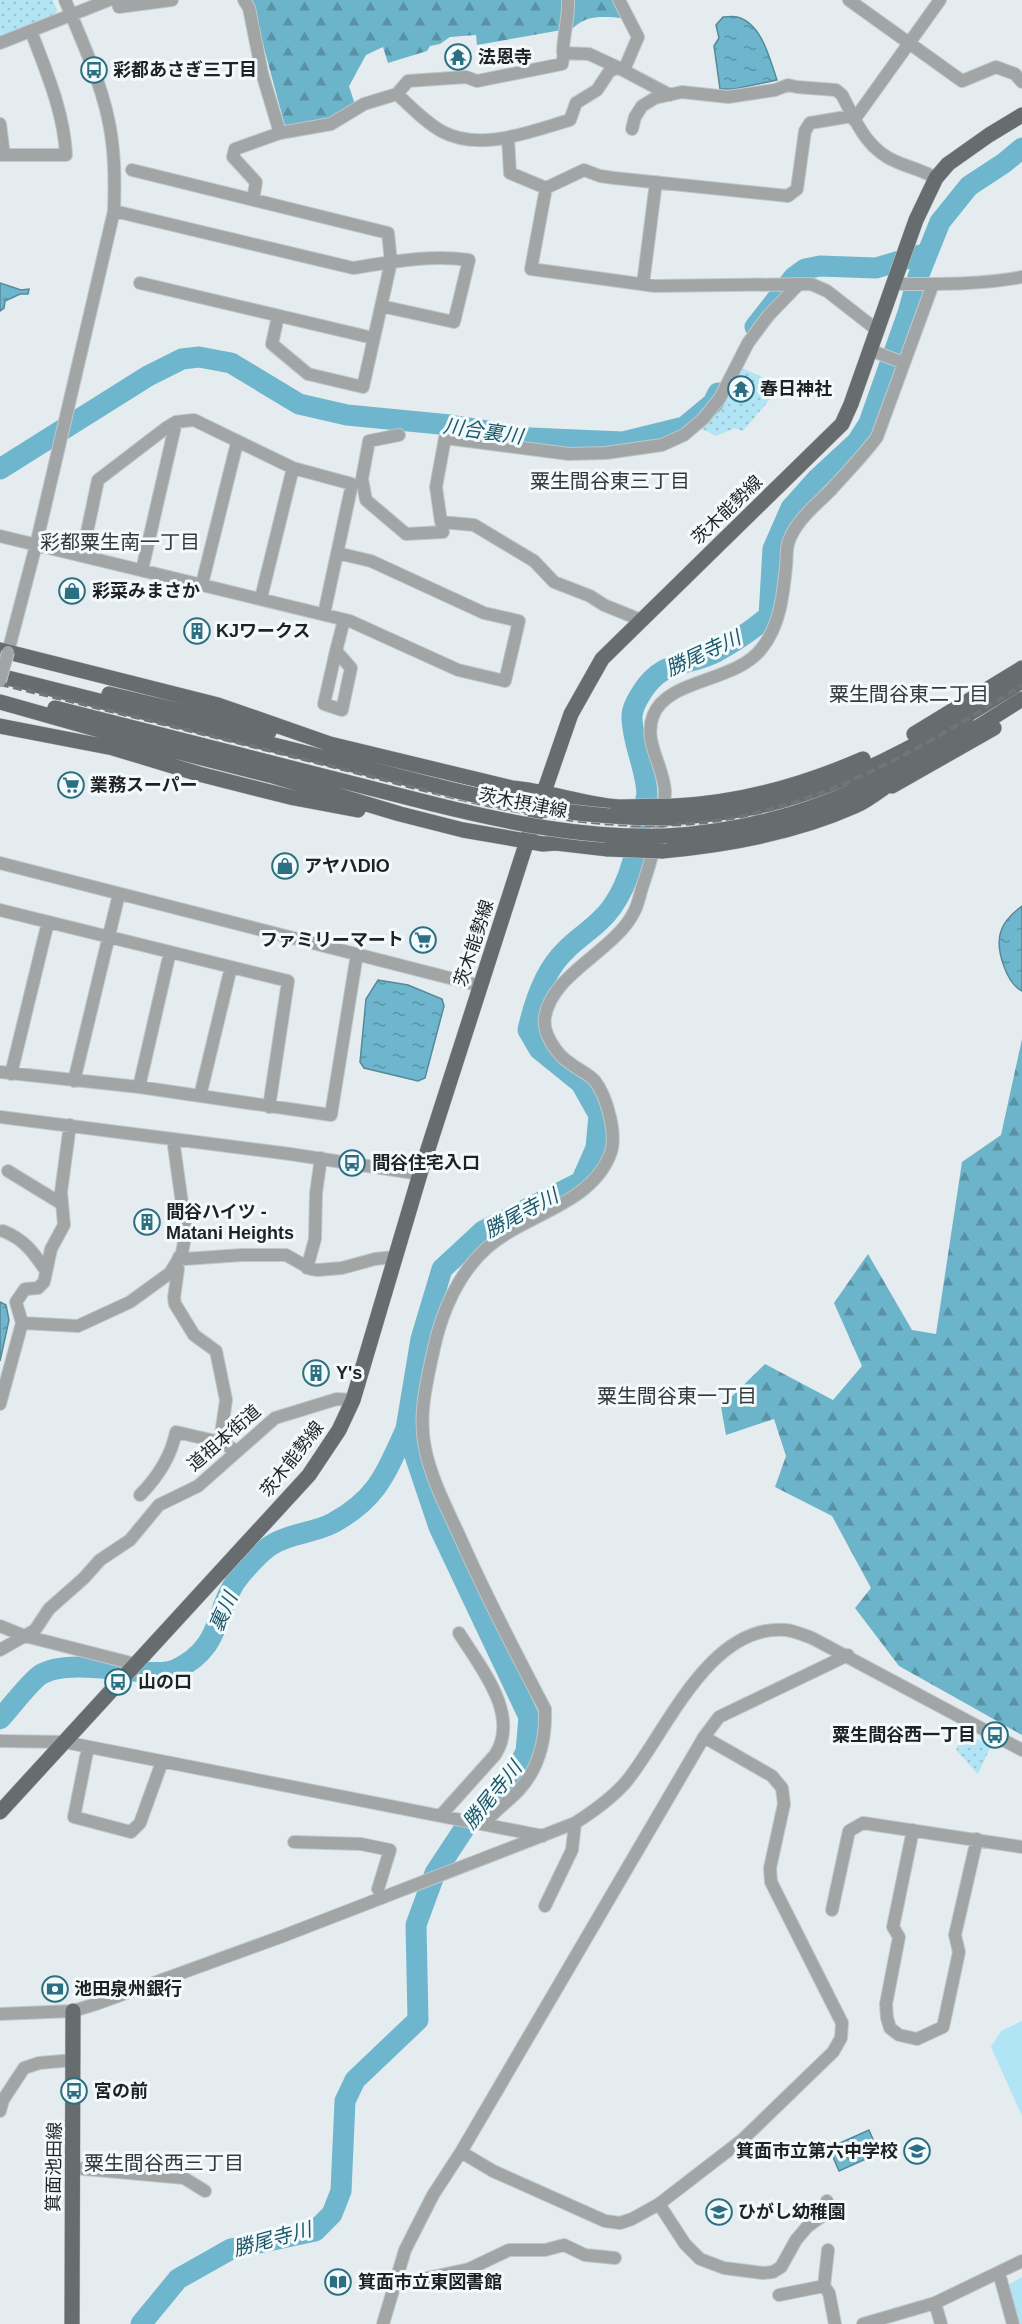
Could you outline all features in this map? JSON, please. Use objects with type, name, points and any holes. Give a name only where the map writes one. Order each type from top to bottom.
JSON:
[{"type":"main road","name":"茨木能勢線","points":[[0,1812],[309,1475],[339,1430],[352,1400],[420,1174],[527,841],[571,714],[598,666],[641,620],[842,424],[897,279],[924,200],[936,178],[957,158],[1022,115]]},
{"type":"main road","points":[[4,651],[218,705],[330,744]]},
{"type":"main road","points":[[0,671],[422,765],[482,782],[587,803],[673,812],[803,782],[881,751],[956,710],[1022,668]]},
{"type":"main road","name":"茨木摂津線","points":[[0,679],[517,805],[566,813],[626,818],[673,812],[711,814],[754,807],[812,791],[902,752],[966,717],[1022,681]]},
{"type":"main road","name":"茨木摂津線","points":[[0,694],[510,822],[578,833],[629,837],[664,844],[800,813],[884,777],[927,755],[1022,699]]},
{"type":"main road","points":[[0,702],[463,830],[527,841],[608,849],[741,840],[794,828],[856,806],[946,757],[1022,710]]},
{"type":"main road","points":[[0,726],[121,750],[199,774],[319,803],[372,813],[400,814]]},
{"type":"main road","points":[[881,791],[887,785],[972,734],[978,727]]},
{"type":"main road","name":"箕面池田線","points":[[72,2324],[73,2011]]},
{"type":"street","points":[[0,679],[4,651],[36,545],[114,211],[115,172],[108,119],[94,70],[65,0]]},
{"type":"street","points":[[0,43],[109,0]]},
{"type":"street","points":[[117,0],[119,7],[172,0]]},
{"type":"street","points":[[244,0],[249,8],[262,73],[280,133]]},
{"type":"street","points":[[254,200],[256,182],[233,158],[235,149],[280,133],[331,124],[364,104],[397,94],[408,81],[466,77],[477,81],[562,63],[563,41],[569,18],[568,0]]},
{"type":"street","points":[[397,94],[444,133],[472,140],[508,138],[570,120],[576,103],[597,90],[609,72],[621,68],[638,37],[619,0]]},
{"type":"street","points":[[849,0],[962,81],[996,67],[1015,74],[1022,82]]},
{"type":"street","points":[[508,138],[510,173],[546,188],[584,170],[600,176],[788,196],[797,189],[805,131],[810,123],[853,118],[940,0]]},
{"type":"street","points":[[0,124],[2,155],[66,155],[65,132],[51,83],[31,31]]},
{"type":"street","points":[[564,54],[590,54],[670,95]]},
{"type":"street","points":[[632,129],[635,117],[642,106],[655,99],[682,92],[728,97],[775,90],[788,85],[836,90],[842,95],[865,139],[879,152],[936,178]]},
{"type":"street","points":[[132,170],[388,233],[391,262],[363,387],[308,374],[272,344],[278,316]]},
{"type":"street","points":[[643,285],[656,182]]},
{"type":"street","points":[[546,188],[531,269],[643,285],[810,284],[827,291],[877,330]]},
{"type":"street","points":[[114,211],[353,268],[451,257],[469,260],[454,322],[381,306]]},
{"type":"street","points":[[897,279],[931,285],[998,281],[1022,277]]},
{"type":"street","points":[[140,283],[374,338]]},
{"type":"street","points":[[641,620],[554,582],[534,561],[474,525],[441,522],[436,487],[445,438],[569,454],[606,453],[662,445],[684,435],[703,419],[720,398],[748,343],[768,316],[797,284]]},
{"type":"street","points":[[485,1823],[520,1789],[534,1769],[545,1730],[545,1709],[484,1591],[438,1489],[424,1447],[424,1393],[436,1337],[448,1302],[465,1273],[487,1248],[511,1231],[584,1191],[601,1172],[612,1153],[614,1133],[607,1107],[594,1079],[565,1061],[552,1043],[545,1026],[545,1016],[551,1000],[573,973],[620,931],[633,914],[652,861],[665,798],[663,778],[650,733],[651,723],[664,699],[747,663],[761,650],[775,625],[783,599],[788,544],[797,525],[862,457],[877,437],[920,322],[931,285]]},
{"type":"street","points":[[870,350],[904,363]]},
{"type":"street","points":[[82,556],[98,480],[176,422],[194,420],[237,443],[293,468],[352,484],[324,614]]},
{"type":"street","points":[[142,570],[176,422]]},
{"type":"street","points":[[399,435],[369,441],[362,479],[366,500],[406,534],[442,532]]},
{"type":"street","points":[[202,584],[237,443]]},
{"type":"street","points":[[261,598],[293,468]]},
{"type":"street","points":[[0,536],[324,614],[344,620],[458,670],[505,681],[519,621],[484,613],[371,561],[337,554]]},
{"type":"street","points":[[336,651],[344,620]]},
{"type":"street","points":[[0,863],[481,986]]},
{"type":"street","points":[[74,1080],[119,894]]},
{"type":"street","points":[[0,910],[288,981],[269,1107]]},
{"type":"street","points":[[48,922],[6,1073],[139,1087],[331,1115],[357,954]]},
{"type":"street","points":[[139,1087],[170,952]]},
{"type":"street","points":[[200,1096],[231,967]]},
{"type":"street","points":[[0,1117],[321,1158],[420,1174]]},
{"type":"street","points":[[0,1404],[22,1323],[16,1302],[25,1289],[38,1288],[44,1282],[51,1249],[64,1225],[61,1192],[70,1125]]},
{"type":"street","points":[[22,1323],[78,1326],[130,1302],[170,1274],[177,1262],[186,1232],[173,1139]]},
{"type":"street","points":[[307,1268],[315,1239],[315,1193],[321,1158]]},
{"type":"street","points":[[8,1171],[62,1204]]},
{"type":"street","points":[[3,1231],[12,1234],[32,1248],[46,1271]]},
{"type":"street","points":[[177,1262],[184,1259],[242,1255],[285,1255],[307,1268],[318,1270],[342,1268],[375,1259],[395,1257]]},
{"type":"street","points":[[177,1262],[175,1304],[194,1335],[216,1351],[226,1400],[220,1442]]},
{"type":"street","name":"道祖本街道","points":[[0,1650],[35,1630],[49,1609],[84,1578],[100,1560],[130,1540],[159,1505],[198,1486],[275,1418],[337,1399],[352,1400]]},
{"type":"street","points":[[140,1495],[154,1481],[173,1448],[176,1432],[220,1442],[237,1451]]},
{"type":"street","points":[[0,1626],[25,1636],[135,1664]]},
{"type":"street","points":[[0,2014],[73,2011],[272,1940],[575,1823],[605,1803],[626,1782],[698,1678],[727,1647],[754,1634],[785,1630],[812,1638],[848,1655],[1022,1750]]},
{"type":"street","points":[[442,1814],[495,1755],[502,1745],[504,1733],[501,1709],[490,1683],[459,1633]]},
{"type":"street","points":[[383,2324],[405,2250],[433,2195],[461,2152],[704,1737],[719,1717],[848,1655]]},
{"type":"street","points":[[461,2152],[494,2171],[605,2221],[620,2223],[659,2204],[742,2140],[833,2052],[841,2038],[842,2022],[771,1882],[770,1868],[784,1804],[782,1788],[772,1776],[704,1737]]},
{"type":"street","points":[[0,1741],[64,1742],[442,1814],[544,1836]]},
{"type":"street","points":[[88,1747],[74,1817],[131,1832],[140,1823],[162,1762]]},
{"type":"street","points":[[545,1906],[572,1850],[575,1823]]},
{"type":"street","points":[[832,1910],[849,1831],[863,1823],[1022,1847]]},
{"type":"street","points":[[913,1830],[893,1927],[899,1937],[886,2004],[886,2018],[890,2028],[899,2035],[917,2039],[943,2027],[959,1952],[956,1935],[977,1839]]},
{"type":"street","points":[[294,1842],[361,1844],[390,1850],[378,1889]]},
{"type":"street","points":[[0,2111],[3,2100],[24,2068],[39,2063],[74,2060]]},
{"type":"street","points":[[73,2168],[184,2178],[206,2191]]},
{"type":"street","points":[[659,2204],[686,2244],[700,2259],[724,2268],[763,2273],[773,2272],[781,2267],[796,2240],[830,2210],[827,2201]]},
{"type":"street","points":[[395,2285],[469,2269],[508,2250],[545,2250],[564,2245],[585,2255],[615,2258]]},
{"type":"street","points":[[828,2250],[824,2286],[829,2293],[835,2324]]},
{"type":"street","points":[[866,2324],[935,2303],[1022,2261]]},
{"type":"street","points":[[999,2273],[1013,2324]]},
{"type":"street","points":[[779,2295],[824,2286]]},
{"type":"street","points":[[935,2303],[940,2324]]},
{"type":"green space","points":[[251,0],[614,0],[624,18],[590,18],[573,28],[477,45],[476,35],[450,37],[440,44],[430,46],[427,51],[388,63],[383,47],[366,55],[349,86],[355,105],[331,121],[285,126]]},
{"type":"green space","points":[[1022,1039],[1022,1735],[899,1666],[855,1608],[871,1588],[832,1516],[775,1487],[786,1456],[774,1419],[726,1435],[721,1407],[765,1364],[833,1400],[862,1366],[834,1303],[868,1254],[912,1330],[936,1334],[962,1162],[1001,1135]]},
{"type":"shaded area","points":[[0,0],[53,0],[57,11],[54,18],[0,39]]},
{"type":"shaded area","points":[[740,367],[781,386],[743,431],[735,428],[716,436],[700,428]]},
{"type":"shaded area","points":[[965,1733],[991,1746],[978,1774],[956,1750]]},
{"type":"shaded area","points":[[1022,2021],[1022,2116],[991,2047],[1001,2031]]},
{"type":"shaded area","points":[[1022,2277],[1022,2324],[1019,2324],[1008,2285]]},
{"type":"water","points":[[723,17],[737,17],[746,21],[759,34],[777,80],[734,89],[720,89],[714,46],[719,38],[716,25]]},
{"type":"water","points":[[0,283],[21,290],[29,289],[28,294],[20,294],[5,301],[4,308],[0,311]]},
{"type":"water","points":[[1022,906],[1022,991],[1011,981],[1003,964],[999,946],[1004,924]]},
{"type":"water","points":[[378,980],[408,985],[442,999],[444,1006],[425,1078],[418,1081],[364,1068],[360,1062],[366,999]]},
{"type":"water","points":[[0,1302],[6,1305],[9,1320],[0,1361]]},
{"type":"water","points":[[869,2130],[879,2153],[839,2171],[829,2148]]},
{"type":"waterway","name":"勝尾寺川","points":[[141,2324],[178,2279],[231,2249],[315,2231],[332,2214],[341,2191],[345,2101],[355,2080],[418,2020],[416,1925],[435,1873],[466,1826],[512,1777],[526,1752],[529,1717],[439,1527],[406,1429],[421,1339],[442,1269],[483,1231],[581,1182],[596,1148],[599,1115],[581,1083],[539,1049],[528,1030],[537,998],[551,968],[571,945],[607,914],[620,895],[631,867],[647,794],[633,727],[634,707],[642,692],[658,674],[676,665],[716,652],[743,636],[769,616],[773,549],[791,508],[817,479],[857,442],[869,423],[908,313],[918,277],[940,222],[969,186],[1022,148]]},
{"type":"waterway","name":"川合裏川","points":[[755,327],[794,277],[805,269],[820,266],[876,268],[920,255]]},
{"type":"waterway","name":"川合裏川","points":[[0,469],[148,376],[182,359],[199,357],[231,363],[299,404],[347,415],[450,425],[530,438],[623,442],[684,427],[713,403],[718,393]]},
{"type":"waterway","name":"裏川","points":[[0,1719],[35,1679],[49,1671],[60,1668],[86,1667],[165,1672],[175,1670],[192,1660],[211,1637],[233,1585],[253,1561],[273,1544],[287,1537],[333,1523],[361,1504],[379,1483],[406,1429]]},
{"type":"railway","points":[[0,684],[482,804],[590,822],[644,825],[698,823],[752,814],[824,792],[892,761],[958,725],[1022,685]]},
{"type":"place","name":"法恩寺","points":[[458,57]]},
{"type":"place","name":"彩都あさぎ三丁目","points":[[94,70]]},
{"type":"place","name":"春日神社","points":[[741,389]]},
{"type":"place","name":"彩菜みまさか","points":[[72,591]]},
{"type":"place","name":"KJワークス","points":[[197,631]]},
{"type":"place","name":"業務スーパー","points":[[71,785]]},
{"type":"place","name":"アヤハDIO","points":[[285,866]]},
{"type":"place","name":"ファミリーマート","points":[[423,940]]},
{"type":"place","name":"間谷住宅入口","points":[[352,1163]]},
{"type":"place","name":"間谷ハイツ - Matani Heights","points":[[147,1222]]},
{"type":"place","name":"Y's","points":[[316,1373]]},
{"type":"place","name":"山の口","points":[[118,1682]]},
{"type":"place","name":"粟生間谷西一丁目","points":[[995,1735]]},
{"type":"place","name":"池田泉州銀行","points":[[55,1989]]},
{"type":"place","name":"宮の前","points":[[74,2091]]},
{"type":"place","name":"箕面市立第六中学校","points":[[917,2151]]},
{"type":"place","name":"ひがし幼稚園","points":[[719,2212]]},
{"type":"place","name":"箕面市立東図書館","points":[[338,2282]]},
{"type":"district","name":"粟生間谷東三丁目","points":[[610,481]]},
{"type":"district","name":"彩都粟生南一丁目","points":[[120,542]]},
{"type":"district","name":"粟生間谷東二丁目","points":[[909,694]]},
{"type":"district","name":"粟生間谷東一丁目","points":[[677,1396]]},
{"type":"district","name":"粟生間谷西三丁目","points":[[164,2163]]}]
